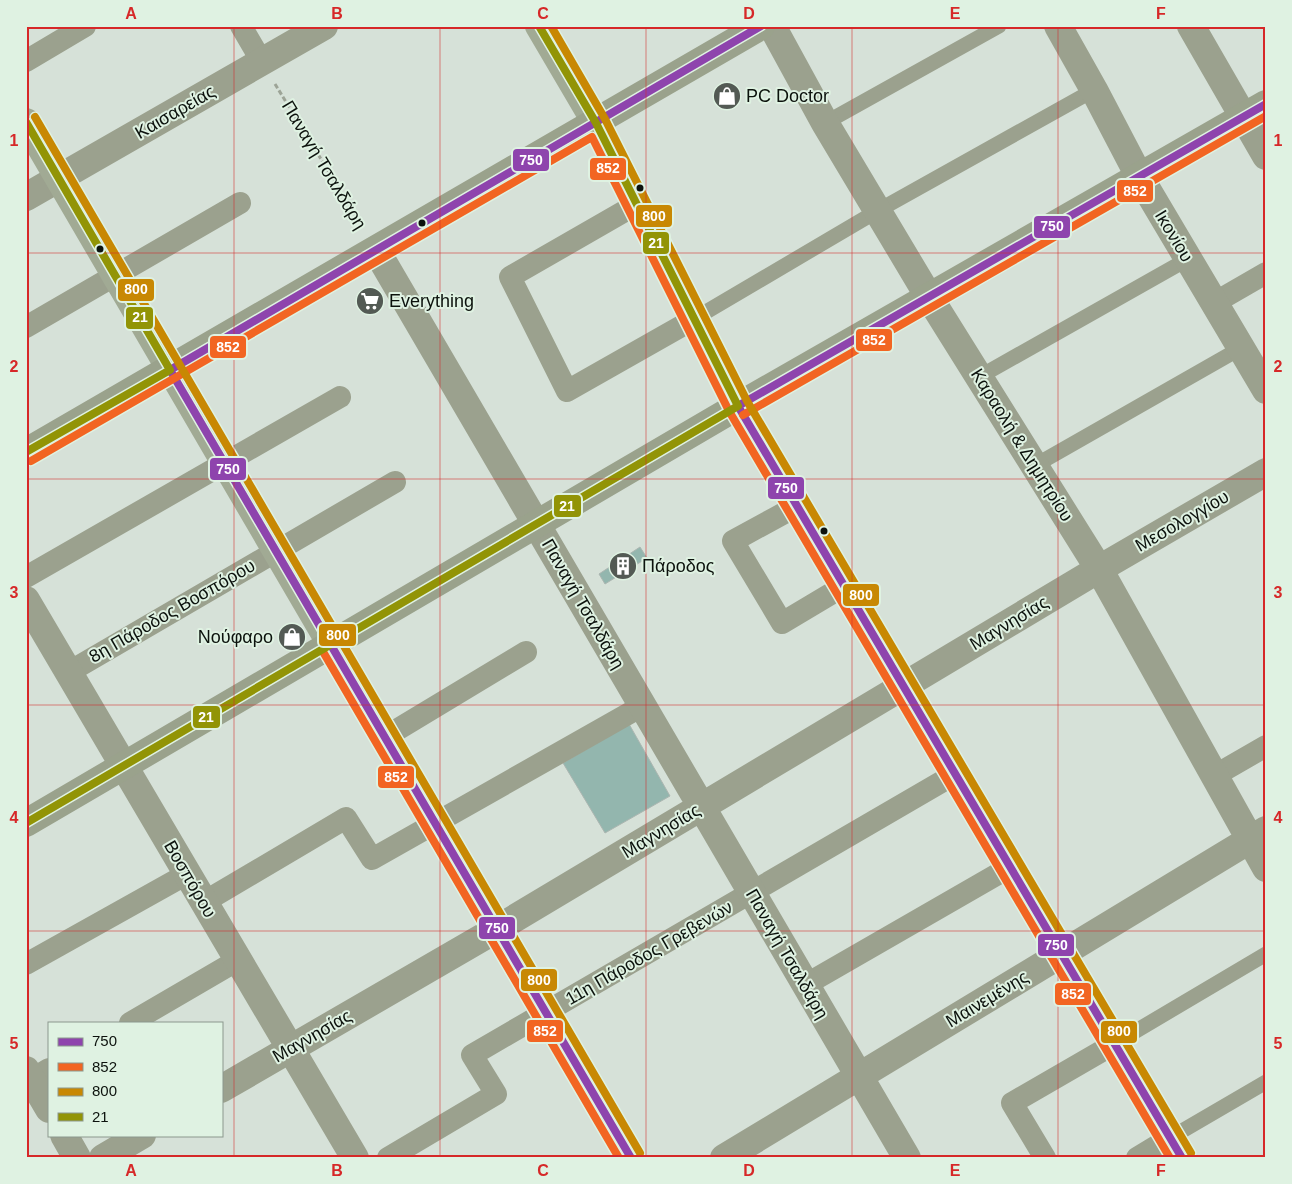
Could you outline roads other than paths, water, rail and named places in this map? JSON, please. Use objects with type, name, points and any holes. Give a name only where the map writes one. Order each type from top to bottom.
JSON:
[{"type":"main road","points":[[539,26],[596,123],[738,406],[1176,1148]]},
{"type":"main road","points":[[26,452],[761,26]]},
{"type":"main road","points":[[26,823],[738,406],[1254,110]]},
{"type":"main road","points":[[26,122],[631,1158]]},
{"type":"street","points":[[26,61],[85,26]]},
{"type":"street","points":[[241,26],[262,62]]},
{"type":"street","name":"Καισαρείας","points":[[26,197],[324,26]]},
{"type":"street","name":"Καραολή & Δημητρίου","points":[[772,26],[826,123],[929,296],[1099,569],[1214,776],[1257,835],[1266,868]]},
{"type":"street","points":[[1190,26],[1254,110],[1266,156]]},
{"type":"street","name":"Ικονίου","points":[[1064,28],[1139,176],[1266,390]]},
{"type":"street","points":[[26,327],[240,204]]},
{"type":"street","points":[[637,204],[510,277],[567,391],[694,320]]},
{"type":"street","name":"Παναγή Τσαλδάρη","points":[[376,250],[804,985],[907,1158]]},
{"type":"street","points":[[1214,303],[1266,273]]},
{"type":"street","points":[[26,577],[340,397]]},
{"type":"street","name":"Μεσολογγίου","points":[[1099,569],[1266,472]]},
{"type":"street","name":"8η Πάροδος Βοσπόρου","points":[[68,672],[395,482]]},
{"type":"street","points":[[797,506],[733,541],[782,624],[844,586]]},
{"type":"street","name":"Μαγνησίας","points":[[222,1088],[498,929],[1099,569]]},
{"type":"street","name":"Βοσπόρου","points":[[26,600],[34,631],[68,672],[290,1049],[347,1155]]},
{"type":"street","points":[[385,737],[526,652]]},
{"type":"street","points":[[204,902],[346,818],[372,859],[642,706]]},
{"type":"street","points":[[1214,776],[1266,746]]},
{"type":"street","name":"11η Πάροδος Γρεβενών","points":[[388,1158],[496,1094],[472,1055],[955,774]]},
{"type":"street","name":"Μαινεμένης","points":[[724,1158],[1257,835]]},
{"type":"street","points":[[804,985],[1010,867]]},
{"type":"street","points":[[26,964],[187,874]]},
{"type":"street","points":[[132,1022],[238,960]]},
{"type":"street","points":[[1045,1158],[1012,1103],[1114,1044]]},
{"type":"street","points":[[33,1075],[48,1107]]},
{"type":"street","points":[[65,1136],[77,1158]]},
{"type":"street","points":[[103,1158],[140,1136]]},
{"type":"street","points":[[1137,1158],[1176,1148]]},
{"type":"lane","points":[[826,123],[999,26]]},
{"type":"lane","points":[[694,320],[879,210],[1094,90]]},
{"type":"lane","points":[[979,377],[1188,259]]},
{"type":"lane","points":[[1034,466],[1241,348]]},
{"type":"lane","points":[[1114,1044],[1266,954]]},
{"type":"lane","points":[[1176,1148],[1266,1082]]},
{"type":"place","name":"PC Doctor","points":[[727,96]]},
{"type":"place","name":"Everything","points":[[370,301]]},
{"type":"place","name":"Πάροδος","points":[[623,566]]},
{"type":"place","name":"Νούφαρο","points":[[292,637]]}]
